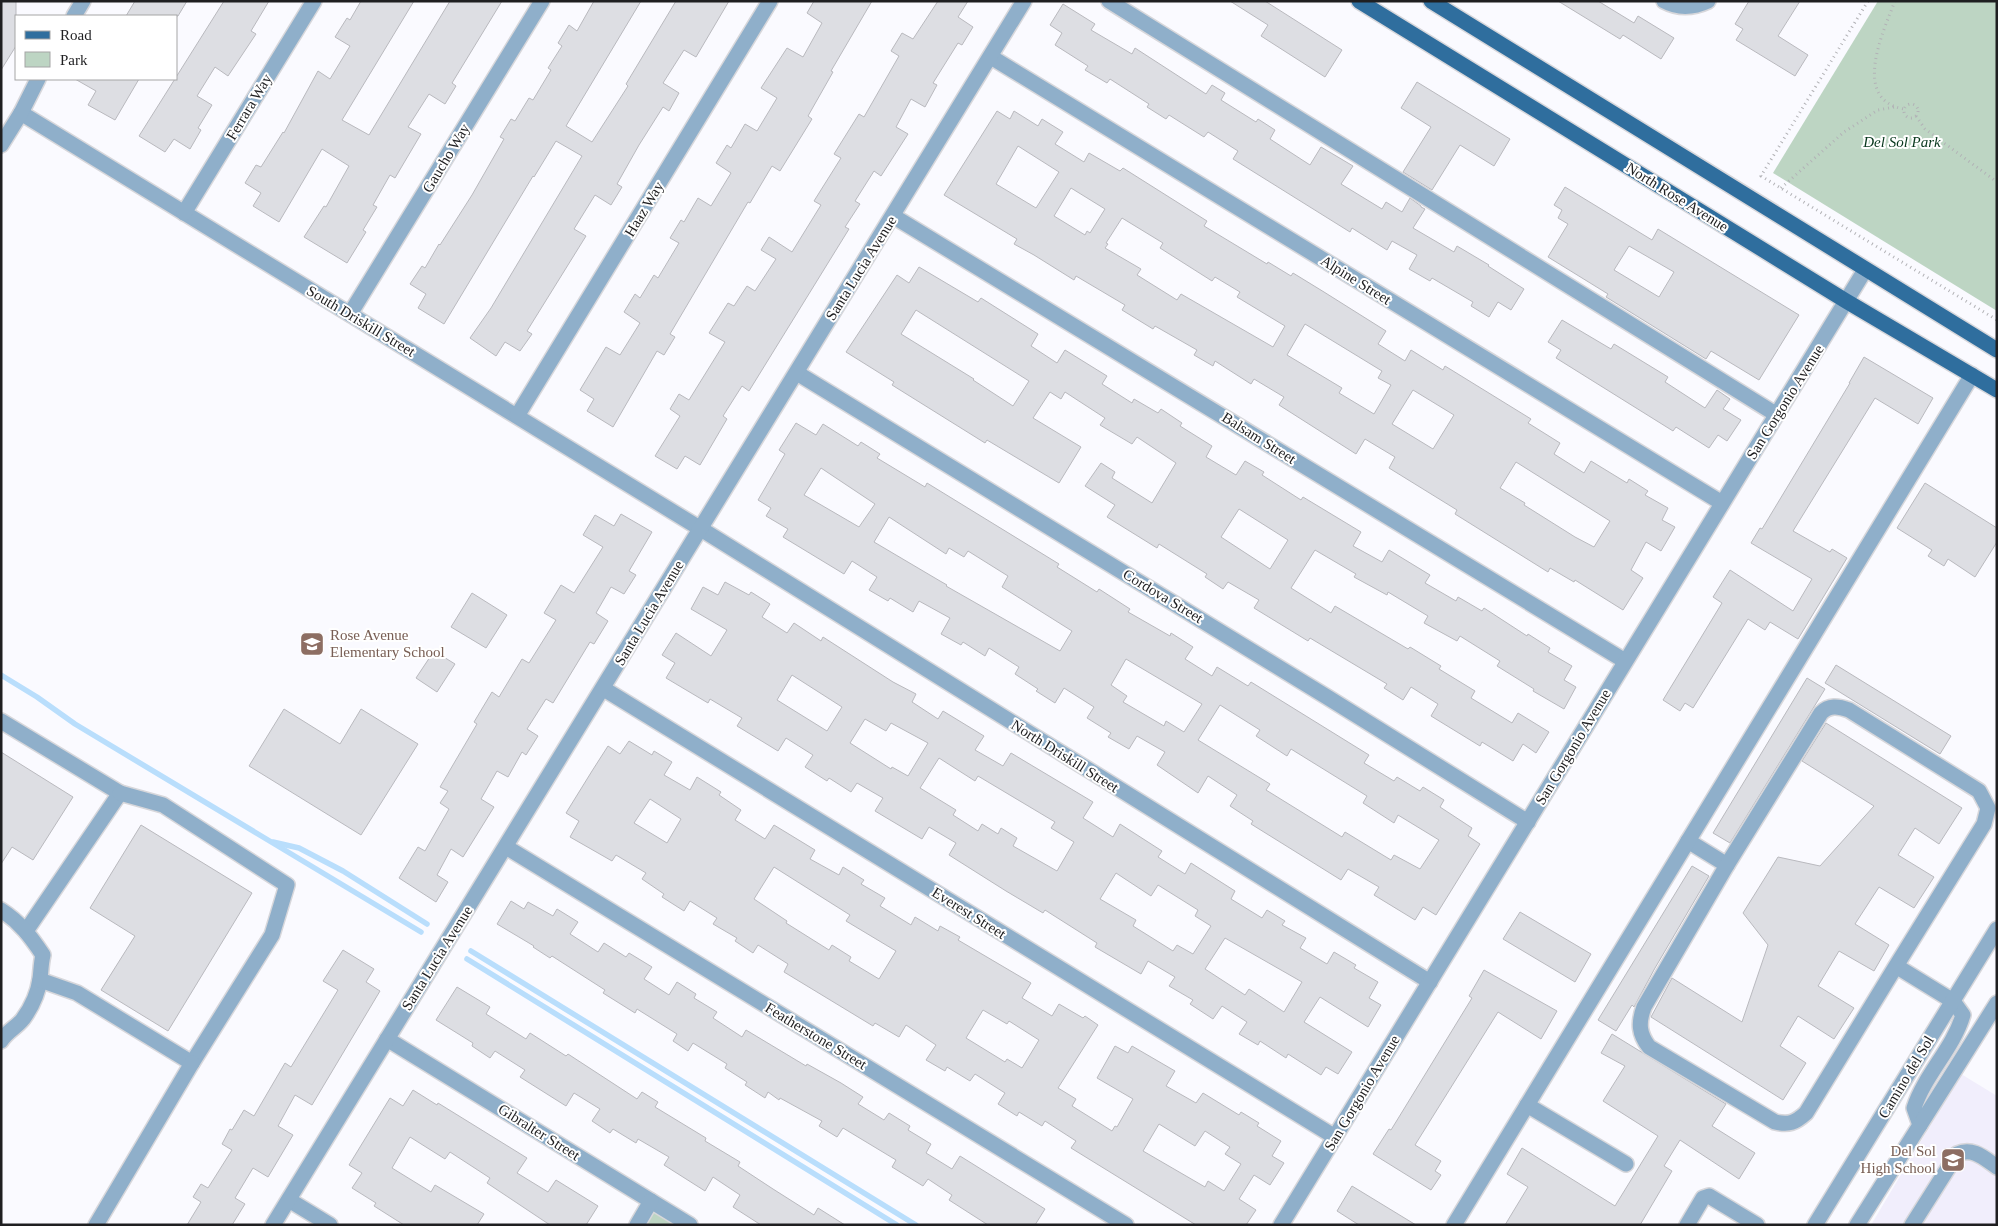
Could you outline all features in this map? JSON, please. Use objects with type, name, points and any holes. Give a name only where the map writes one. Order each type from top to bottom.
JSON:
[{"type":"main road","name":"North Rose Avenue","points":[[1359,1],[1846,301],[1997,390]]},
{"type":"main road","points":[[1431,1],[1997,350]]},
{"type":"street","points":[[75,15],[83,1]]},
{"type":"street","name":"Ferrara Way","points":[[184,213],[314,1]]},
{"type":"street","name":"Gaucho Way","points":[[350,314],[542,1]]},
{"type":"street","name":"Haaz Way","points":[[517,416],[770,1]]},
{"type":"street","name":"Santa Lucia Avenue","points":[[273,1225],[604,689],[1024,1]]},
{"type":"street","points":[[1109,1],[1777,415]]},
{"type":"street","points":[[1664,1],[1686,7],[1698,6],[1708,1]]},
{"type":"street","name":"Alpine Street","points":[[991,57],[1722,503]]},
{"type":"street","points":[[1,145],[21,113],[38,80]]},
{"type":"street","name":"South Driskill Street","points":[[21,113],[701,529]]},
{"type":"street","name":"Balsam Street","points":[[893,216],[1256,436],[1423,540],[1626,661]]},
{"type":"street","name":"San Gorgonio Avenue","points":[[1281,1225],[1865,270]]},
{"type":"street","name":"Cordova Street","points":[[797,372],[1328,697],[1528,822]]},
{"type":"street","points":[[1454,1225],[1972,375]]},
{"type":"street","name":"North Driskill Street","points":[[701,529],[1430,982]]},
{"type":"street","name":"Everest Street","points":[[604,689],[1335,1137]]},
{"type":"street","points":[[1832,707],[1849,710],[1979,791],[1988,808],[1984,824],[1896,966],[1806,1113],[1797,1122],[1786,1125],[1775,1122],[1649,1047],[1642,1038],[1640,1017],[1726,864],[1820,714],[1826,708],[1832,707]]},
{"type":"street","points":[[1,721],[120,793],[163,805],[287,885],[272,935],[192,1062],[96,1225]]},
{"type":"street","points":[[26,931],[120,793]]},
{"type":"street","points":[[1688,841],[1726,864]]},
{"type":"street","name":"Featherstone Street","points":[[506,847],[1126,1225]]},
{"type":"street","points":[[1,1041],[7,1032],[15,1028],[34,1000],[40,980],[43,955],[26,931],[2,913]]},
{"type":"street","name":"Camino del Sol","points":[[1815,1225],[1997,928]]},
{"type":"street","points":[[1896,966],[1952,1001],[1963,1015],[1959,1028],[1920,1090],[1914,1108],[1920,1125]]},
{"type":"street","points":[[40,980],[78,993],[192,1062]]},
{"type":"street","points":[[1857,1225],[1997,1003]]},
{"type":"street","name":"Gibralter Street","points":[[387,1039],[690,1225]]},
{"type":"street","points":[[1527,1105],[1626,1164]]},
{"type":"street","points":[[1912,1225],[1957,1154],[1966,1150],[1975,1152],[1997,1166]]},
{"type":"street","points":[[1687,1225],[1703,1198],[1709,1196],[1757,1225]]},
{"type":"street","points":[[289,1200],[330,1225]]},
{"type":"street","points":[[637,1225],[652,1201]]},
{"type":"path","points":[[1868,1],[1761,176],[1997,320]]},
{"type":"path","points":[[1895,1],[1881,39],[1874,68],[1876,88],[1884,101],[1894,107],[1904,109]]},
{"type":"path","points":[[1904,109],[1909,104],[1916,105],[1919,109],[1916,116]]},
{"type":"path","points":[[1781,188],[1844,132],[1878,110],[1894,107]]},
{"type":"path","points":[[1904,109],[1904,114],[1907,117],[1916,116]]},
{"type":"path","points":[[1916,116],[1925,129],[1997,182]]},
{"type":"shaded area","name":"Del Sol High School","points":[[1961,1074],[1997,1096],[1997,1225],[1871,1225]]},
{"type":"green space","name":"Del Sol Park","points":[[1878,1],[1997,1],[1997,311],[1773,173]]},
{"type":"green space","points":[[651,1201],[690,1225],[637,1225]]},
{"type":"building","points":[[1,1],[16,1],[15,48],[1,70]]},
{"type":"building","points":[[135,1],[187,1],[178,16],[127,15]]},
{"type":"building","points":[[224,1],[269,1],[251,31],[256,34],[228,76],[215,67],[197,96],[212,105],[198,128],[201,130],[190,149],[174,139],[165,152],[139,136],[174,80],[178,80],[178,74]]},
{"type":"building","points":[[361,1],[414,1],[342,120],[369,135],[450,1],[502,1],[452,83],[456,86],[445,104],[429,94],[408,127],[421,134],[395,178],[390,175],[373,205],[377,207],[363,230],[366,232],[347,263],[304,237],[324,206],[326,207],[349,166],[322,149],[279,222],[253,206],[261,193],[245,183],[256,165],[261,167],[284,133],[318,71],[330,79],[350,46],[335,37],[347,18],[350,20]]},
{"type":"building","points":[[594,1],[641,1],[566,126],[592,142],[628,86],[626,84],[676,1],[729,1],[696,57],[684,50],[663,83],[679,93],[669,111],[663,107],[639,145],[617,184],[622,187],[611,205],[595,195],[574,229],[586,236],[527,331],[532,334],[520,351],[505,342],[496,356],[470,338],[491,308],[582,156],[556,141],[444,324],[418,308],[426,294],[410,284],[422,266],[425,268],[472,195],[504,139],[500,137],[511,119],[515,121],[529,98],[533,100],[551,70],[548,68],[562,46],[558,43],[569,25],[577,31]]},
{"type":"building","points":[[814,1],[872,1],[831,71],[833,72],[808,116],[812,119],[780,171],[772,166],[750,203],[748,202],[670,334],[675,337],[664,355],[657,351],[613,427],[587,411],[594,399],[580,390],[606,347],[620,355],[640,323],[624,312],[635,294],[640,298],[654,275],[658,278],[679,243],[670,238],[681,220],[684,222],[698,198],[711,206],[731,173],[716,163],[727,145],[731,148],[745,124],[757,131],[777,98],[761,88],[787,48],[803,57],[822,23],[807,13]]},
{"type":"building","points":[[938,1],[968,1],[958,17],[973,27],[962,45],[958,43],[933,83],[937,85],[925,107],[911,99],[896,127],[908,134],[881,176],[874,171],[855,201],[860,204],[845,227],[849,229],[749,391],[742,386],[723,416],[727,419],[700,465],[685,456],[677,469],[655,456],[680,416],[670,409],[679,394],[689,400],[725,342],[709,333],[728,303],[734,306],[747,286],[755,291],[776,259],[761,250],[769,237],[792,252],[821,205],[814,201],[841,158],[834,154],[859,114],[864,117],[899,56],[891,51],[902,33],[913,39]]},
{"type":"building","points":[[1230,1],[1265,1],[1342,50],[1325,77],[1261,36],[1268,25]]},
{"type":"building","points":[[1558,1],[1598,1],[1634,23],[1638,16],[1674,38],[1661,59],[1623,35],[1620,39]]},
{"type":"building","points":[[1749,1],[1800,1],[1778,36],[1808,55],[1795,76],[1736,40],[1743,29],[1735,24]]},
{"type":"building","points":[[1063,4],[1095,24],[1091,30],[1132,54],[1135,48],[1206,94],[1212,85],[1225,93],[1221,100],[1256,122],[1258,119],[1275,130],[1270,139],[1310,165],[1321,147],[1353,166],[1341,184],[1382,209],[1386,202],[1402,212],[1410,198],[1425,209],[1413,228],[1454,252],[1457,246],[1524,289],[1511,310],[1498,302],[1489,317],[1471,306],[1473,302],[1432,278],[1430,281],[1409,269],[1417,255],[1392,241],[1387,250],[1352,228],[1350,232],[1233,159],[1238,151],[1208,132],[1204,137],[1169,115],[1166,119],[1147,107],[1149,104],[1110,79],[1107,83],[1085,70],[1088,66],[1055,45],[1062,33],[1050,25]]},
{"type":"building","points":[[77,80],[138,80],[115,120],[88,105],[96,91]]},
{"type":"building","points":[[1417,82],[1510,139],[1494,166],[1460,145],[1432,190],[1403,172],[1431,127],[1401,108]]},
{"type":"building","points":[[997,111],[1010,119],[1014,111],[1038,126],[1042,119],[1063,132],[1055,144],[1084,162],[1089,153],[1120,171],[1123,168],[1207,221],[1204,226],[1267,264],[1268,262],[1291,276],[1293,273],[1386,331],[1378,344],[1405,361],[1411,350],[1443,370],[1445,366],[1531,419],[1528,423],[1560,443],[1554,454],[1584,473],[1591,461],[1627,483],[1629,479],[1648,491],[1645,495],[1668,508],[1662,520],[1675,527],[1661,551],[1646,542],[1631,570],[1643,578],[1623,610],[1575,580],[1574,582],[1550,568],[1548,572],[1455,514],[1457,510],[1389,468],[1395,457],[1365,439],[1356,454],[1279,405],[1284,397],[1254,379],[1251,384],[1215,361],[1213,366],[1194,355],[1197,350],[1155,326],[1153,329],[1122,310],[1125,305],[1076,276],[1074,280],[1014,244],[1017,239],[944,195]],"holes":[[[1018,146],[1059,172],[1036,208],[996,184]],[[1071,188],[1105,209],[1090,233],[1087,231],[1085,235],[1054,216]],[[1122,218],[1163,243],[1160,248],[1212,281],[1215,277],[1240,292],[1237,297],[1285,326],[1273,347],[1181,294],[1177,300],[1137,275],[1141,269],[1105,248],[1108,244],[1106,243]],[[1305,324],[1382,371],[1378,378],[1391,385],[1374,414],[1339,393],[1342,388],[1287,355]],[[1413,390],[1454,415],[1433,449],[1392,424]],[[1516,462],[1610,521],[1594,547],[1524,505],[1525,503],[1500,488]]]},
{"type":"building","points":[[1565,187],[1652,240],[1658,229],[1799,315],[1759,380],[1711,351],[1706,359],[1606,297],[1608,294],[1548,257],[1568,224],[1558,218],[1562,210],[1554,205]],"holes":[[[1629,246],[1674,272],[1659,297],[1614,270]]]},
{"type":"building","points":[[919,267],[978,302],[981,298],[1038,334],[1031,346],[1057,363],[1065,350],[1107,376],[1102,384],[1132,403],[1134,399],[1158,413],[1161,409],[1182,423],[1180,426],[1212,446],[1206,457],[1236,475],[1245,461],[1264,472],[1262,475],[1301,500],[1303,497],[1361,532],[1353,546],[1382,562],[1389,550],[1430,575],[1425,583],[1456,601],[1458,597],[1482,611],[1484,608],[1527,636],[1528,634],[1550,648],[1548,652],[1572,666],[1564,680],[1576,687],[1564,709],[1533,691],[1534,689],[1497,666],[1500,661],[1460,636],[1457,641],[1424,623],[1428,616],[1388,592],[1387,595],[1354,577],[1356,574],[1315,550],[1291,588],[1331,613],[1335,606],[1408,649],[1410,647],[1441,666],[1439,669],[1475,691],[1471,698],[1512,723],[1518,713],[1549,732],[1536,753],[1523,744],[1513,761],[1482,742],[1480,746],[1431,716],[1438,704],[1411,687],[1403,700],[1384,688],[1387,684],[1310,638],[1308,641],[1254,608],[1259,600],[1228,582],[1223,589],[1205,577],[1207,574],[1159,544],[1157,548],[1107,517],[1115,505],[1085,486],[1101,463],[1115,472],[1112,478],[1152,503],[1176,463],[1137,437],[1132,444],[1100,425],[1105,418],[1065,392],[1061,399],[1050,392],[1033,418],[1081,447],[1059,483],[987,440],[985,443],[892,385],[894,382],[846,352],[897,275],[909,283]],"holes":[[[916,310],[1029,381],[1013,406],[974,379],[901,334]],[[1239,509],[1288,540],[1270,569],[1221,537]]]},
{"type":"building","points":[[1562,320],[1611,349],[1614,344],[1668,377],[1665,382],[1705,408],[1717,390],[1730,399],[1723,409],[1741,420],[1727,441],[1718,435],[1709,448],[1676,427],[1673,431],[1556,358],[1561,350],[1548,342]]},
{"type":"building","points":[[1864,357],[1933,398],[1918,424],[1875,398],[1793,531],[1830,552],[1832,549],[1847,558],[1798,639],[1770,622],[1765,630],[1748,619],[1693,708],[1685,703],[1680,711],[1663,700],[1722,603],[1713,597],[1730,570],[1793,611],[1812,579],[1751,543],[1760,528],[1762,529]]},
{"type":"building","points":[[796,423],[816,435],[823,424],[858,446],[861,442],[880,454],[877,458],[925,487],[927,483],[1059,564],[1057,567],[1097,592],[1099,589],[1130,609],[1128,612],[1170,636],[1171,633],[1193,647],[1185,659],[1212,676],[1217,667],[1248,686],[1251,682],[1369,755],[1364,763],[1394,781],[1397,777],[1420,791],[1423,787],[1444,800],[1440,807],[1472,828],[1468,836],[1480,844],[1436,915],[1423,907],[1415,920],[1374,895],[1379,887],[1348,869],[1341,880],[1251,824],[1253,821],[1230,806],[1237,795],[1208,776],[1198,793],[1157,765],[1165,752],[1137,736],[1129,749],[1108,737],[1111,733],[1087,718],[1094,707],[1064,688],[1055,703],[1015,674],[1019,667],[989,648],[985,656],[963,642],[961,645],[941,634],[950,618],[919,601],[913,612],[890,598],[888,601],[869,590],[877,577],[852,561],[844,574],[783,537],[788,529],[766,516],[771,508],[758,500],[785,454],[779,450]],"holes":[[[821,468],[875,504],[859,527],[804,495]],[[889,517],[946,554],[949,548],[964,557],[968,551],[1008,576],[1002,587],[1072,631],[1060,651],[946,586],[874,542]],[[1126,659],[1202,704],[1184,732],[1166,721],[1164,726],[1123,702],[1127,696],[1111,685]],[[1220,705],[1260,730],[1256,736],[1287,756],[1291,749],[1367,796],[1363,803],[1394,823],[1398,815],[1439,840],[1420,869],[1394,855],[1391,860],[1345,832],[1342,837],[1266,790],[1270,784],[1198,740]]]},
{"type":"building","points":[[1925,483],[1997,528],[1997,542],[1975,577],[1948,559],[1944,566],[1928,556],[1932,550],[1897,528]]},
{"type":"building","points":[[621,514],[652,532],[629,571],[636,575],[624,594],[611,587],[596,613],[608,621],[594,644],[590,642],[553,703],[546,699],[527,729],[538,736],[526,755],[522,752],[508,777],[497,771],[481,799],[494,807],[463,857],[451,849],[437,875],[448,882],[436,902],[399,878],[418,847],[425,851],[449,809],[440,803],[448,791],[440,787],[477,724],[474,722],[492,692],[499,697],[522,659],[529,663],[556,620],[544,613],[561,585],[574,593],[603,547],[583,535],[595,515],[614,526]]},
{"type":"building","points":[[725,582],[749,595],[751,592],[770,604],[762,617],[787,633],[794,623],[821,641],[823,637],[893,682],[916,694],[912,702],[938,719],[943,711],[984,736],[975,750],[1003,766],[1011,753],[1093,802],[1083,818],[1113,837],[1120,824],[1162,851],[1158,857],[1185,874],[1191,863],[1235,891],[1231,899],[1262,918],[1267,910],[1285,921],[1282,925],[1306,938],[1300,948],[1327,964],[1334,952],[1356,965],[1354,968],[1378,982],[1369,998],[1381,1005],[1368,1027],[1320,997],[1304,1022],[1352,1052],[1338,1074],[1326,1067],[1321,1075],[1288,1054],[1286,1058],[1260,1041],[1258,1045],[1239,1034],[1247,1022],[1222,1006],[1213,1019],[1190,1004],[1193,1000],[1169,986],[1175,977],[1148,961],[1141,974],[1095,947],[1097,943],[1045,910],[1043,913],[949,855],[956,843],[929,827],[922,839],[875,811],[883,798],[857,783],[851,792],[829,778],[827,781],[805,767],[813,755],[786,738],[778,751],[737,726],[742,718],[710,699],[708,703],[666,678],[675,663],[662,655],[676,633],[711,656],[727,630],[691,609],[703,587],[718,595]],"holes":[[[792,675],[842,707],[827,731],[777,700]],[[865,719],[886,731],[891,723],[928,743],[908,776],[892,767],[891,769],[850,743]],[[939,758],[975,781],[978,776],[1055,822],[1051,828],[1074,842],[1057,871],[1013,846],[1017,838],[1001,828],[998,834],[982,824],[978,831],[953,815],[956,810],[920,788]],[[1116,873],[1151,896],[1158,885],[1198,910],[1195,916],[1211,926],[1193,954],[1177,945],[1173,951],[1133,926],[1136,920],[1100,899]],[[1225,938],[1302,982],[1284,1012],[1249,989],[1245,995],[1205,969]]]},
{"type":"building","points":[[472,593],[507,615],[486,648],[451,627]]},
{"type":"building","points":[[434,651],[455,664],[437,692],[416,678]]},
{"type":"building","points":[[1836,665],[1951,736],[1940,754],[1825,683]]},
{"type":"building","points":[[1807,678],[1825,689],[1730,843],[1713,833]]},
{"type":"building","points":[[284,709],[340,744],[361,709],[418,744],[361,835],[249,766]]},
{"type":"building","points":[[1826,723],[1962,808],[1939,844],[1915,828],[1898,855],[1934,877],[1914,908],[1879,887],[1855,924],[1889,945],[1874,971],[1839,951],[1818,986],[1854,1008],[1834,1039],[1798,1016],[1780,1046],[1806,1063],[1783,1100],[1651,1017],[1672,978],[1742,1022],[1768,945],[1743,913],[1778,857],[1820,866],[1874,806],[1802,761]]},
{"type":"building","points":[[629,741],[652,755],[654,751],[672,762],[664,775],[690,790],[697,777],[721,792],[719,795],[741,810],[735,820],[765,839],[774,825],[815,850],[810,859],[839,875],[843,867],[864,880],[861,884],[885,898],[880,906],[911,925],[915,917],[938,931],[940,926],[960,937],[958,940],[1031,983],[1022,998],[1052,1016],[1059,1004],[1083,1018],[1085,1016],[1098,1025],[1058,1088],[1076,1099],[1072,1106],[1112,1131],[1115,1126],[1117,1127],[1133,1099],[1097,1078],[1115,1046],[1128,1053],[1132,1046],[1175,1071],[1166,1086],[1196,1103],[1203,1093],[1239,1115],[1241,1112],[1259,1123],[1257,1126],[1281,1141],[1272,1156],[1284,1163],[1270,1185],[1254,1175],[1239,1199],[1256,1210],[1246,1225],[1196,1225],[1071,1148],[1076,1141],[1045,1121],[1042,1126],[1019,1112],[1017,1116],[998,1104],[1005,1093],[975,1074],[970,1081],[947,1067],[945,1071],[926,1060],[936,1045],[906,1025],[899,1037],[875,1023],[873,1026],[784,972],[788,964],[758,945],[753,953],[735,941],[737,938],[713,924],[717,918],[690,901],[684,911],[662,897],[664,894],[642,879],[646,873],[616,855],[612,861],[570,837],[579,821],[566,813],[608,746],[620,754]],"holes":[[[650,799],[681,819],[667,843],[634,823]],[[774,867],[850,915],[846,921],[896,951],[879,979],[849,961],[851,957],[832,945],[829,950],[786,923],[787,921],[754,899]],[[983,1010],[1007,1024],[1009,1021],[1039,1040],[1022,1068],[1007,1059],[1005,1062],[966,1038]],[[1159,1124],[1195,1146],[1205,1131],[1230,1147],[1225,1154],[1241,1164],[1224,1191],[1208,1181],[1205,1187],[1143,1151]]]},
{"type":"building","points":[[1,752],[73,797],[33,860],[12,847],[1,864]]},
{"type":"building","points":[[141,825],[252,893],[168,1031],[101,990],[135,936],[90,908]]},
{"type":"building","points":[[1692,866],[1709,876],[1634,1007],[1632,1005],[1616,1031],[1598,1020]]},
{"type":"building","points":[[511,901],[524,909],[528,902],[553,916],[557,909],[578,922],[570,934],[598,952],[604,943],[626,957],[629,953],[652,967],[644,979],[669,995],[677,982],[696,994],[694,998],[717,1012],[713,1018],[742,1037],[746,1030],[863,1097],[858,1104],[884,1120],[889,1113],[910,1126],[908,1130],[931,1144],[926,1153],[952,1169],[960,1156],[1045,1209],[1035,1225],[988,1225],[949,1200],[952,1195],[928,1179],[923,1186],[892,1167],[896,1160],[843,1128],[837,1137],[819,1126],[822,1121],[780,1098],[779,1100],[768,1092],[765,1098],[745,1085],[747,1082],[725,1068],[727,1064],[693,1043],[688,1051],[673,1041],[677,1034],[637,1009],[635,1013],[603,993],[605,990],[497,924]]},
{"type":"building","points":[[1520,912],[1591,954],[1575,982],[1503,939]]},
{"type":"building","points":[[343,950],[374,969],[366,982],[380,991],[312,1105],[295,1095],[278,1126],[293,1135],[268,1177],[253,1168],[235,1198],[245,1204],[232,1225],[187,1225],[201,1202],[193,1197],[201,1184],[208,1188],[232,1150],[222,1144],[230,1129],[232,1130],[244,1110],[254,1116],[285,1063],[291,1067],[338,990],[323,981]]},
{"type":"building","points":[[1484,970],[1557,1011],[1541,1039],[1498,1012],[1415,1145],[1441,1161],[1435,1171],[1441,1175],[1431,1190],[1373,1154],[1389,1129],[1391,1130],[1472,998],[1469,996]]},
{"type":"building","points":[[457,987],[490,1007],[486,1014],[526,1039],[530,1033],[566,1056],[568,1054],[637,1099],[642,1092],[658,1102],[655,1107],[706,1138],[705,1141],[740,1162],[738,1166],[773,1189],[814,1215],[818,1208],[845,1225],[761,1225],[733,1207],[740,1195],[713,1177],[705,1191],[664,1165],[669,1157],[638,1139],[636,1143],[613,1129],[610,1133],[592,1121],[600,1109],[574,1093],[566,1106],[520,1077],[525,1070],[495,1051],[490,1058],[472,1046],[473,1043],[436,1020]]},
{"type":"building","points":[[1612,1034],[1726,1104],[1712,1126],[1755,1153],[1739,1179],[1680,1140],[1664,1166],[1672,1171],[1640,1225],[1505,1225],[1528,1187],[1507,1174],[1522,1148],[1615,1206],[1658,1136],[1603,1101],[1625,1066],[1601,1053]]},
{"type":"building","points":[[413,1090],[437,1105],[438,1103],[527,1158],[517,1173],[548,1192],[556,1180],[598,1206],[586,1225],[550,1225],[487,1183],[490,1178],[450,1152],[445,1159],[410,1137],[392,1168],[431,1192],[435,1185],[484,1214],[477,1225],[404,1225],[374,1206],[376,1203],[352,1188],[362,1173],[349,1165],[390,1098],[403,1106]]},
{"type":"building","points":[[1352,1186],[1416,1225],[1359,1225],[1337,1211]]},
{"type":"waterway","points":[[1,675],[37,697],[75,724],[421,932]]},
{"type":"waterway","points":[[273,842],[299,848],[343,871],[427,924]]},
{"type":"waterway","points":[[471,951],[916,1225]]},
{"type":"waterway","points":[[467,959],[897,1225]]},
{"type":"place","name":"Rose Avenue Elementary School","points":[[312,644]]},
{"type":"place","name":"Del Sol High School","points":[[1953,1160]]}]
